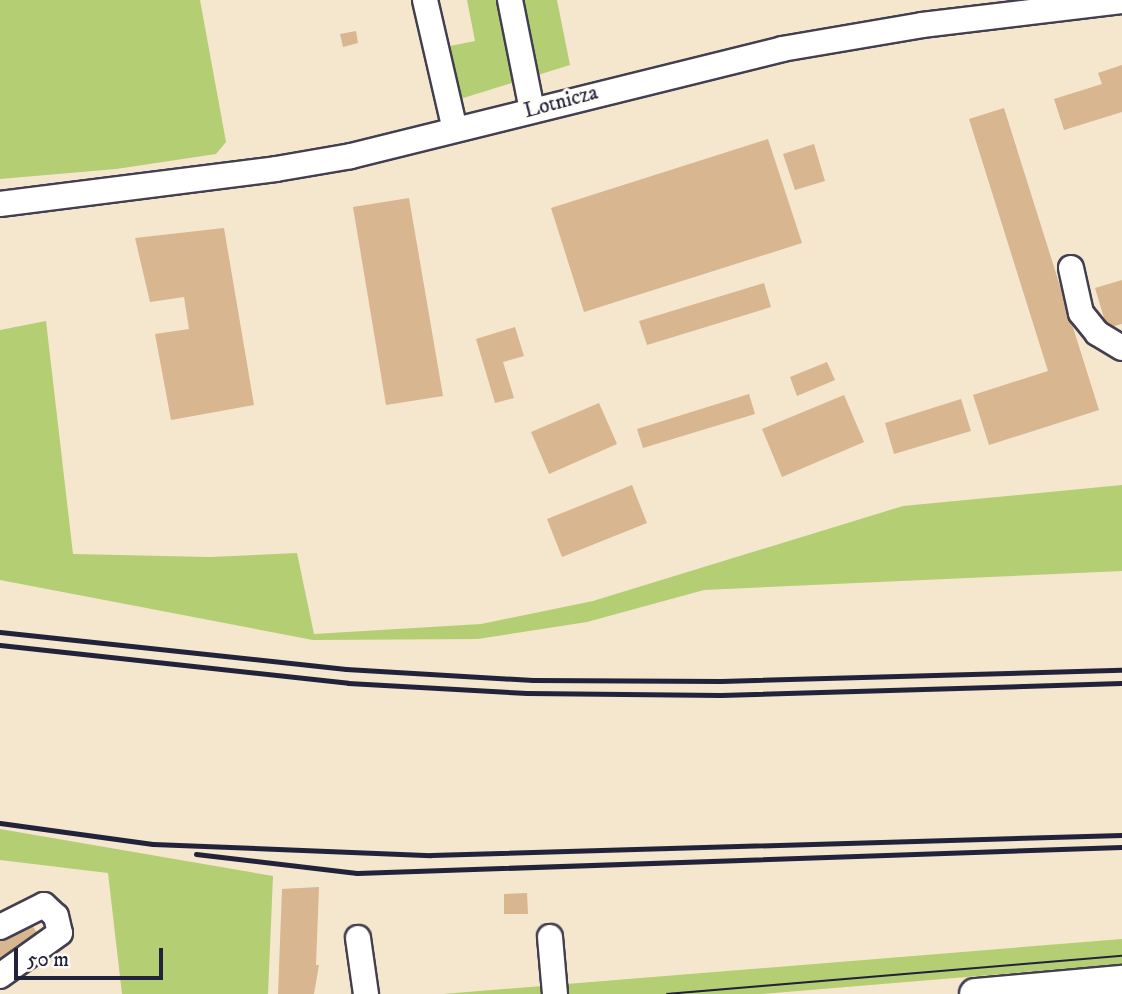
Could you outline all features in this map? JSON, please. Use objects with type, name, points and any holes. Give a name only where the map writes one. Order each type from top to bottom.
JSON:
[{"type":"main road","points":[[975,994],[1122,981]]},
{"type":"street","points":[[425,0],[455,130]]},
{"type":"street","points":[[510,0],[532,110]]},
{"type":"street","name":"Lotnicza","points":[[0,204],[221,178],[351,156],[782,49],[922,25],[1113,1]]},
{"type":"street","points":[[1071,268],[1081,313],[1097,333],[1122,348]]},
{"type":"street","points":[[0,927],[40,905],[48,907],[60,926],[56,939],[0,976]]},
{"type":"street","points":[[550,937],[555,994]]},
{"type":"street","points":[[358,938],[366,994]]},
{"type":"green space","points":[[0,0],[200,0],[226,142],[216,154],[116,169],[0,179]]},
{"type":"green space","points":[[467,0],[557,0],[570,65],[457,100],[445,47],[475,41]]},
{"type":"green space","points":[[46,321],[73,554],[210,557],[297,553],[314,634],[481,624],[593,601],[903,506],[1122,485],[1122,571],[704,590],[587,622],[478,639],[313,640],[0,580],[0,330]]},
{"type":"green space","points":[[0,829],[273,876],[268,994],[122,994],[108,873],[0,860]]},
{"type":"green space","points":[[1122,939],[1122,964],[761,994],[443,994]]},
{"type":"building","points":[[356,31],[358,43],[343,47],[340,34]]},
{"type":"building","points":[[1122,65],[1122,112],[1064,130],[1054,99],[1102,84],[1098,73]]},
{"type":"building","points":[[1004,108],[1099,410],[989,445],[973,395],[1048,371],[969,119]]},
{"type":"building","points":[[768,139],[802,243],[584,312],[551,208]]},
{"type":"building","points":[[814,144],[825,181],[795,190],[783,154]]},
{"type":"building","points":[[409,198],[443,396],[386,405],[353,207]]},
{"type":"building","points":[[224,228],[254,405],[171,420],[155,334],[189,329],[184,297],[150,302],[135,238]]},
{"type":"building","points":[[1122,280],[1122,324],[1107,328],[1095,288]]},
{"type":"building","points":[[764,283],[771,307],[647,345],[639,321]]},
{"type":"building","points":[[515,327],[524,356],[503,362],[514,398],[495,403],[476,339]]},
{"type":"building","points":[[827,362],[835,380],[797,396],[790,377]]},
{"type":"building","points":[[749,394],[755,414],[643,448],[637,429]]},
{"type":"building","points":[[844,395],[864,442],[782,477],[762,429]]},
{"type":"building","points":[[961,399],[971,431],[894,454],[885,423]]},
{"type":"building","points":[[599,403],[617,444],[549,474],[531,432]]},
{"type":"building","points":[[632,485],[647,523],[562,557],[547,519]]},
{"type":"building","points":[[319,887],[316,965],[319,965],[314,994],[278,994],[282,889]]},
{"type":"building","points":[[527,893],[528,914],[504,914],[504,894]]},
{"type":"building","points":[[29,920],[39,936],[0,960],[0,937]]},
{"type":"tram line","points":[[667,994],[1122,956]]},
{"type":"railway","points":[[0,632],[346,669],[533,680],[721,681],[1122,670]]},
{"type":"railway","points":[[0,645],[348,683],[527,693],[721,695],[1122,683]]},
{"type":"railway","points":[[0,823],[153,844],[431,855],[1122,835]]},
{"type":"railway","points":[[196,854],[357,873],[1122,847]]}]
